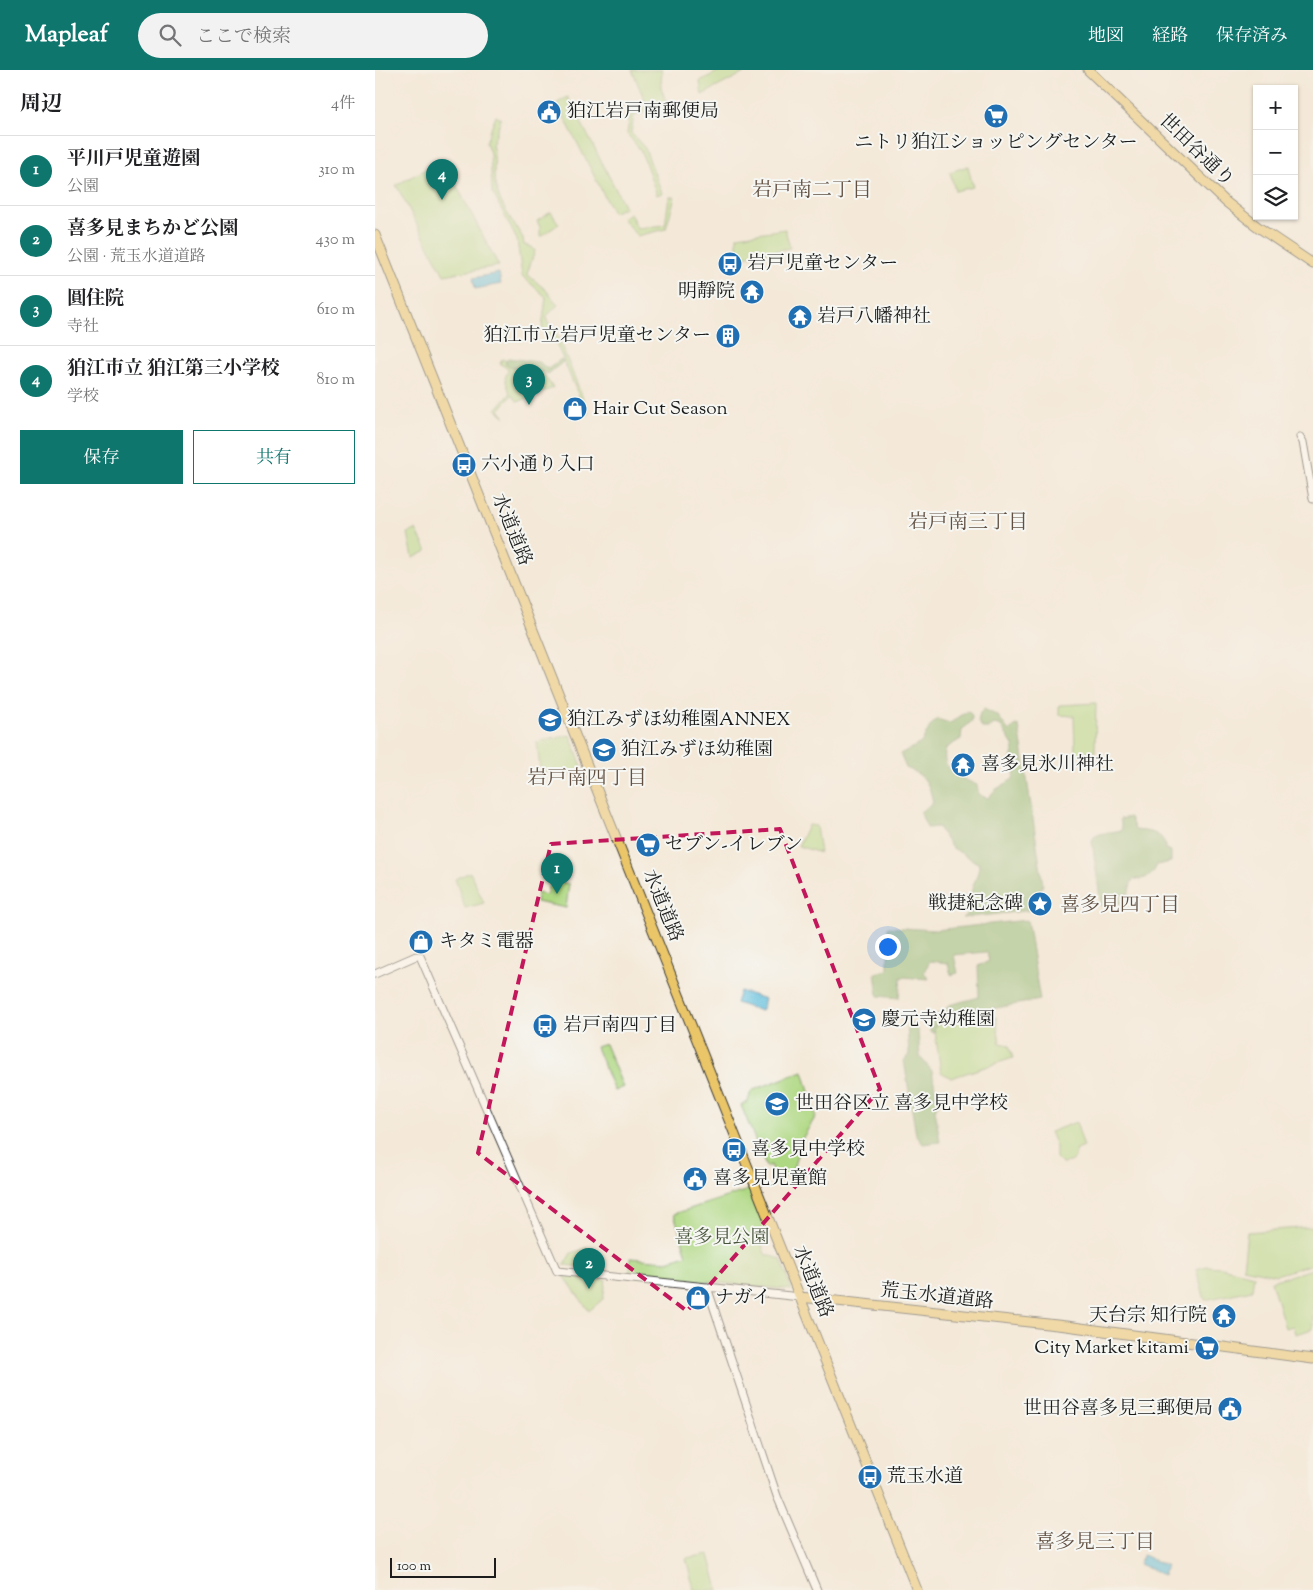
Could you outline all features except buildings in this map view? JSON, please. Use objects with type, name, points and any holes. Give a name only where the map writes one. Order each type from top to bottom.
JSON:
[{"type":"main road","name":"世田谷通り","points":[[1088,70],[1226,202],[1257,227],[1313,264]]},
{"type":"main road","name":"水道道路","points":[[375,235],[917,1590]]},
{"type":"main road","name":"荒玉水道道路","points":[[800,1297],[1066,1326],[1313,1359]]},
{"type":"street","points":[[1300,437],[1303,442],[1313,499]]},
{"type":"street","name":"荒玉水道道路","points":[[375,974],[420,956],[557,1271],[800,1297]]},
{"type":"street","points":[[707,1286],[777,1496],[817,1590]]},
{"type":"highlighted area","points":[[780,829],[880,1089],[687,1311],[478,1153],[551,844]]},
{"type":"green space","points":[[632,70],[662,70],[661,87],[669,111],[654,116],[650,110],[634,116],[631,133],[645,148],[662,193],[657,195],[641,151],[627,134],[630,113],[647,106]]},
{"type":"green space","points":[[721,70],[743,70],[744,73],[702,95],[700,81]]},
{"type":"green space","points":[[568,97],[625,207],[613,213],[557,103]]},
{"type":"green space","points":[[496,116],[501,119],[492,145],[495,183],[498,194],[523,238],[524,245],[532,247],[535,251],[527,274],[546,290],[558,305],[547,316],[547,321],[559,339],[589,413],[587,415],[556,343],[542,328],[546,297],[522,276],[517,240],[492,191],[490,153],[486,142]]},
{"type":"green space","points":[[443,160],[499,266],[444,275],[396,185]]},
{"type":"green space","points":[[968,166],[973,187],[955,191],[950,172]]},
{"type":"green space","points":[[669,197],[675,197],[666,229],[637,236],[622,218],[630,213],[637,228],[665,225]]},
{"type":"green space","points":[[551,212],[559,224],[540,237],[540,227],[537,221]]},
{"type":"green space","points":[[785,229],[790,248],[737,258],[737,236]]},
{"type":"green space","points":[[508,358],[539,362],[548,369],[561,359],[563,362],[548,374],[505,364]]},
{"type":"green space","points":[[502,359],[513,364],[512,368],[541,370],[553,388],[518,402],[512,395],[499,410],[505,417],[496,409],[510,394],[505,378],[509,369],[500,364]]},
{"type":"green space","points":[[416,530],[427,551],[413,558],[408,533]]},
{"type":"green space","points":[[1096,703],[1095,752],[1075,754],[1074,716],[1059,715],[1059,705]]},
{"type":"green space","points":[[984,709],[998,716],[1009,731],[1016,725],[1019,726],[1043,885],[1033,903],[1033,910],[962,918],[974,909],[971,895],[979,864],[951,847],[938,827],[927,828],[920,812],[933,803],[930,790],[922,777],[906,768],[900,754],[921,743],[931,725],[937,719],[950,723],[968,711],[972,715],[972,721],[962,730],[961,739],[946,748],[946,763],[958,776],[977,785],[979,795],[988,798],[995,790],[1013,779],[1015,770],[1010,763],[1014,747],[1001,726],[994,724],[989,728],[982,728],[978,722],[980,713]]},
{"type":"green space","points":[[570,735],[585,774],[540,771],[537,742]]},
{"type":"green space","points":[[1130,817],[1135,830],[1155,834],[1162,839],[1165,849],[1171,851],[1171,862],[1157,865],[1154,871],[1146,878],[1132,881],[1128,894],[1120,895],[1121,903],[1110,907],[1101,906],[1092,841],[1099,834],[1122,830],[1120,819]]},
{"type":"green space","points":[[808,825],[816,826],[820,853],[798,846]]},
{"type":"green space","points":[[470,872],[484,903],[465,908],[455,879]]},
{"type":"green space","points":[[550,880],[569,884],[566,908],[536,902],[538,893],[546,895]]},
{"type":"green space","points":[[1027,920],[1040,1000],[936,1019],[934,1033],[930,1031],[931,1022],[936,1014],[943,1014],[949,1005],[979,997],[978,966],[989,961],[987,952],[954,955],[958,973],[951,975],[948,963],[930,961],[924,972],[929,979],[901,977],[899,998],[878,996],[875,973],[888,970],[888,927],[935,930]]},
{"type":"green space","points":[[996,1017],[1000,1043],[1009,1045],[1013,1058],[951,1078],[941,1072],[934,1026]]},
{"type":"green space","points":[[913,1022],[918,1030],[920,1057],[932,1071],[938,1105],[935,1110],[940,1142],[923,1144],[916,1135],[904,1061],[909,1054],[907,1025]]},
{"type":"green space","points":[[605,1044],[623,1087],[614,1091],[596,1047]]},
{"type":"green space","points":[[803,1071],[816,1116],[802,1139],[793,1169],[777,1182],[770,1165],[766,1167],[741,1105],[748,1102],[751,1091]]},
{"type":"green space","points":[[1076,1122],[1084,1147],[1077,1150],[1073,1161],[1062,1164],[1056,1158],[1056,1146],[1050,1132]]},
{"type":"green space","name":"喜多見公園","points":[[751,1189],[768,1228],[759,1235],[765,1254],[781,1259],[792,1290],[630,1274],[630,1258],[667,1261],[687,1255],[674,1214]]},
{"type":"green space","points":[[1313,1227],[1313,1264],[1276,1275],[1243,1268],[1247,1232]]},
{"type":"green space","points":[[587,1248],[589,1268],[564,1265],[571,1253]]},
{"type":"green space","points":[[1207,1266],[1221,1267],[1254,1275],[1252,1290],[1205,1300],[1196,1269]]},
{"type":"green space","points":[[1313,1269],[1313,1329],[1295,1334],[1293,1326],[1285,1328],[1271,1281]]},
{"type":"green space","points":[[564,1276],[606,1280],[603,1299],[589,1311]]},
{"type":"green space","points":[[709,1554],[718,1590],[694,1590],[686,1558]]},
{"type":"water","points":[[499,273],[501,284],[475,289],[473,278]]},
{"type":"water","points":[[740,991],[765,999],[761,1011],[736,1003]]},
{"type":"water","points":[[1143,1555],[1167,1566],[1163,1575],[1139,1564]]},
{"type":"place","name":"狛江岩戸南郵便局","points":[[549,112]]},
{"type":"place","name":"ニトリ狛江ショッピングセンター","points":[[996,116]]},
{"type":"place","name":"狛江市立 狛江第三小学校","points":[[442,200]]},
{"type":"place","name":"岩戸児童センター","points":[[730,264]]},
{"type":"place","name":"明靜院","points":[[752,292]]},
{"type":"place","name":"岩戸八幡神社","points":[[800,317]]},
{"type":"place","name":"狛江市立岩戸児童センター","points":[[728,336]]},
{"type":"place","name":"圓住院","points":[[529,405]]},
{"type":"place","name":"Hair Cut Season","points":[[575,409]]},
{"type":"place","name":"六小通り入口","points":[[464,465]]},
{"type":"place","name":"狛江みずほ幼稚園ANNEX","points":[[550,720]]},
{"type":"place","name":"狛江みずほ幼稚園","points":[[604,750]]},
{"type":"place","name":"喜多見氷川神社","points":[[963,765]]},
{"type":"place","name":"セブン-イレブン","points":[[648,845]]},
{"type":"place","name":"平川戸児童遊園","points":[[557,894]]},
{"type":"place","name":"戦捷紀念碑","points":[[1040,904]]},
{"type":"place","name":"キタミ電器","points":[[421,942]]},
{"type":"place","name":"慶元寺幼稚園","points":[[864,1020]]},
{"type":"place","name":"岩戸南四丁目","points":[[545,1026]]},
{"type":"place","name":"世田谷区立 喜多見中学校","points":[[777,1104]]},
{"type":"place","name":"喜多見中学校","points":[[734,1150]]},
{"type":"place","name":"喜多見児童館","points":[[695,1179]]},
{"type":"place","name":"喜多見まちかど公園","points":[[589,1289]]},
{"type":"place","name":"ナガイ","points":[[698,1298]]},
{"type":"place","name":"天台宗 知行院","points":[[1224,1316]]},
{"type":"place","name":"City Market kitami","points":[[1207,1348]]},
{"type":"place","name":"世田谷喜多見三郵便局","points":[[1230,1409]]},
{"type":"place","name":"荒玉水道","points":[[870,1477]]},
{"type":"district","name":"岩戸南二丁目","points":[[812,191]]},
{"type":"district","name":"岩戸南三丁目","points":[[968,523]]},
{"type":"district","name":"岩戸南四丁目","points":[[587,779]]},
{"type":"district","name":"喜多見四丁目","points":[[1120,906]]},
{"type":"district","name":"喜多見三丁目","points":[[1095,1543]]}]
